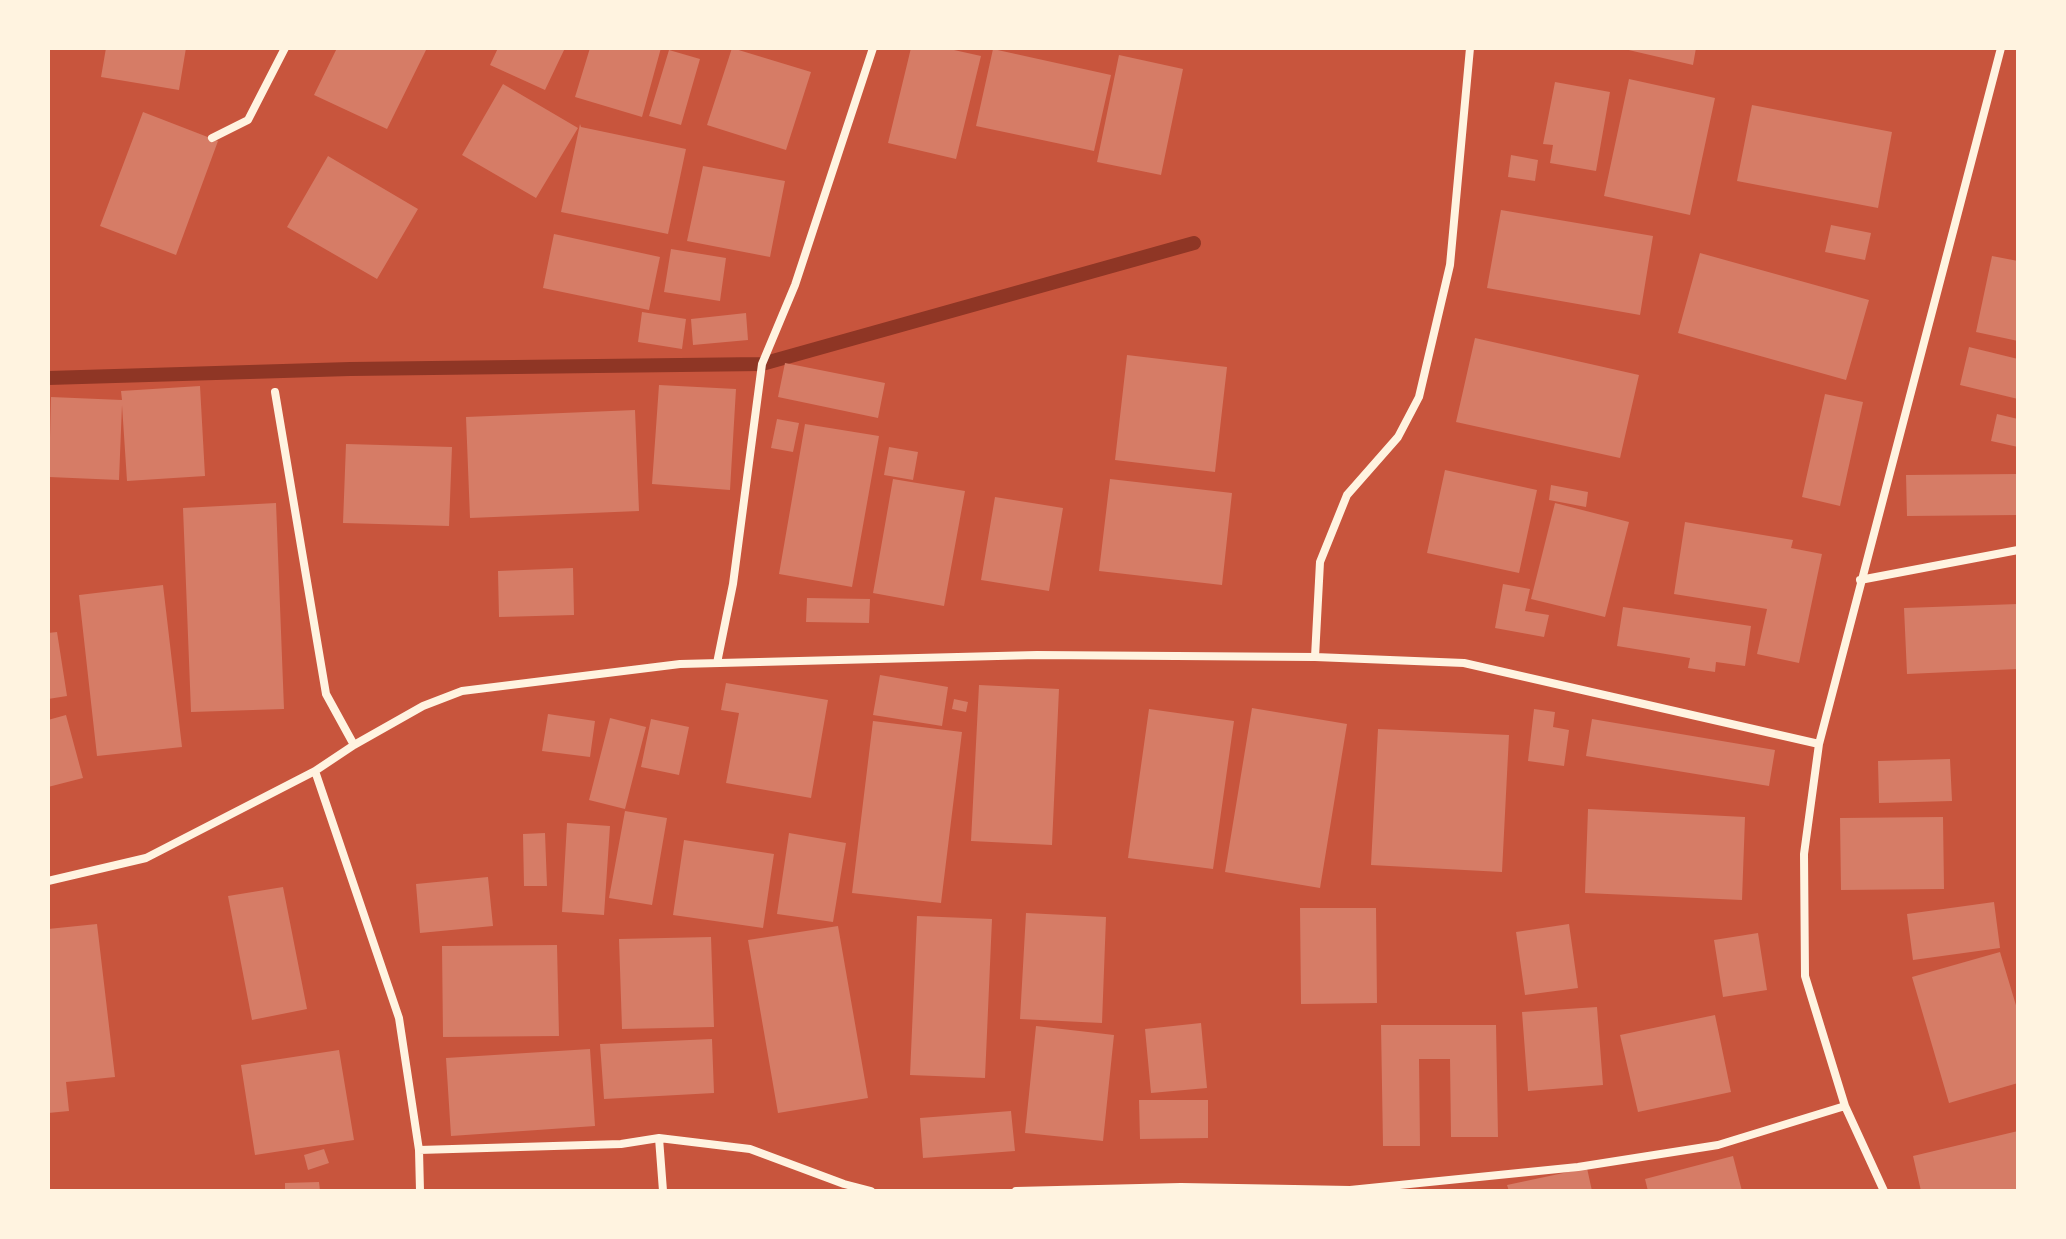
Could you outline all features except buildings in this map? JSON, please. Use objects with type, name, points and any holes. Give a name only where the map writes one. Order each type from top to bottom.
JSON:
[{"type":"street","points":[[212,138],[248,120],[285,48]]},
{"type":"street","points":[[717,663],[733,584],[765,355],[795,285],[873,48]]},
{"type":"street","points":[[1315,657],[1320,562],[1347,495],[1398,437],[1419,397],[1450,265],[1470,48]]},
{"type":"street","points":[[1884,1191],[1845,1106],[1805,976],[1804,854],[1819,744],[2001,48]]},
{"type":"street","points":[[275,392],[326,694],[354,745]]},
{"type":"street","points":[[1860,580],[2018,550]]},
{"type":"street","points":[[48,881],[146,858],[315,771],[423,706],[462,691],[680,664],[1037,655],[1315,657],[1464,663],[1819,744]]},
{"type":"street","points":[[315,771],[399,1018],[419,1150],[420,1191]]},
{"type":"street","points":[[1016,1191],[1181,1187],[1350,1190],[1502,1175],[1578,1167],[1718,1145],[1845,1106]]},
{"type":"street","points":[[419,1150],[621,1144],[659,1138],[750,1149],[871,1191]]},
{"type":"street","points":[[659,1138],[663,1191]]},
{"type":"waterway","points":[[48,378],[350,369],[762,364],[1194,243]]}]
